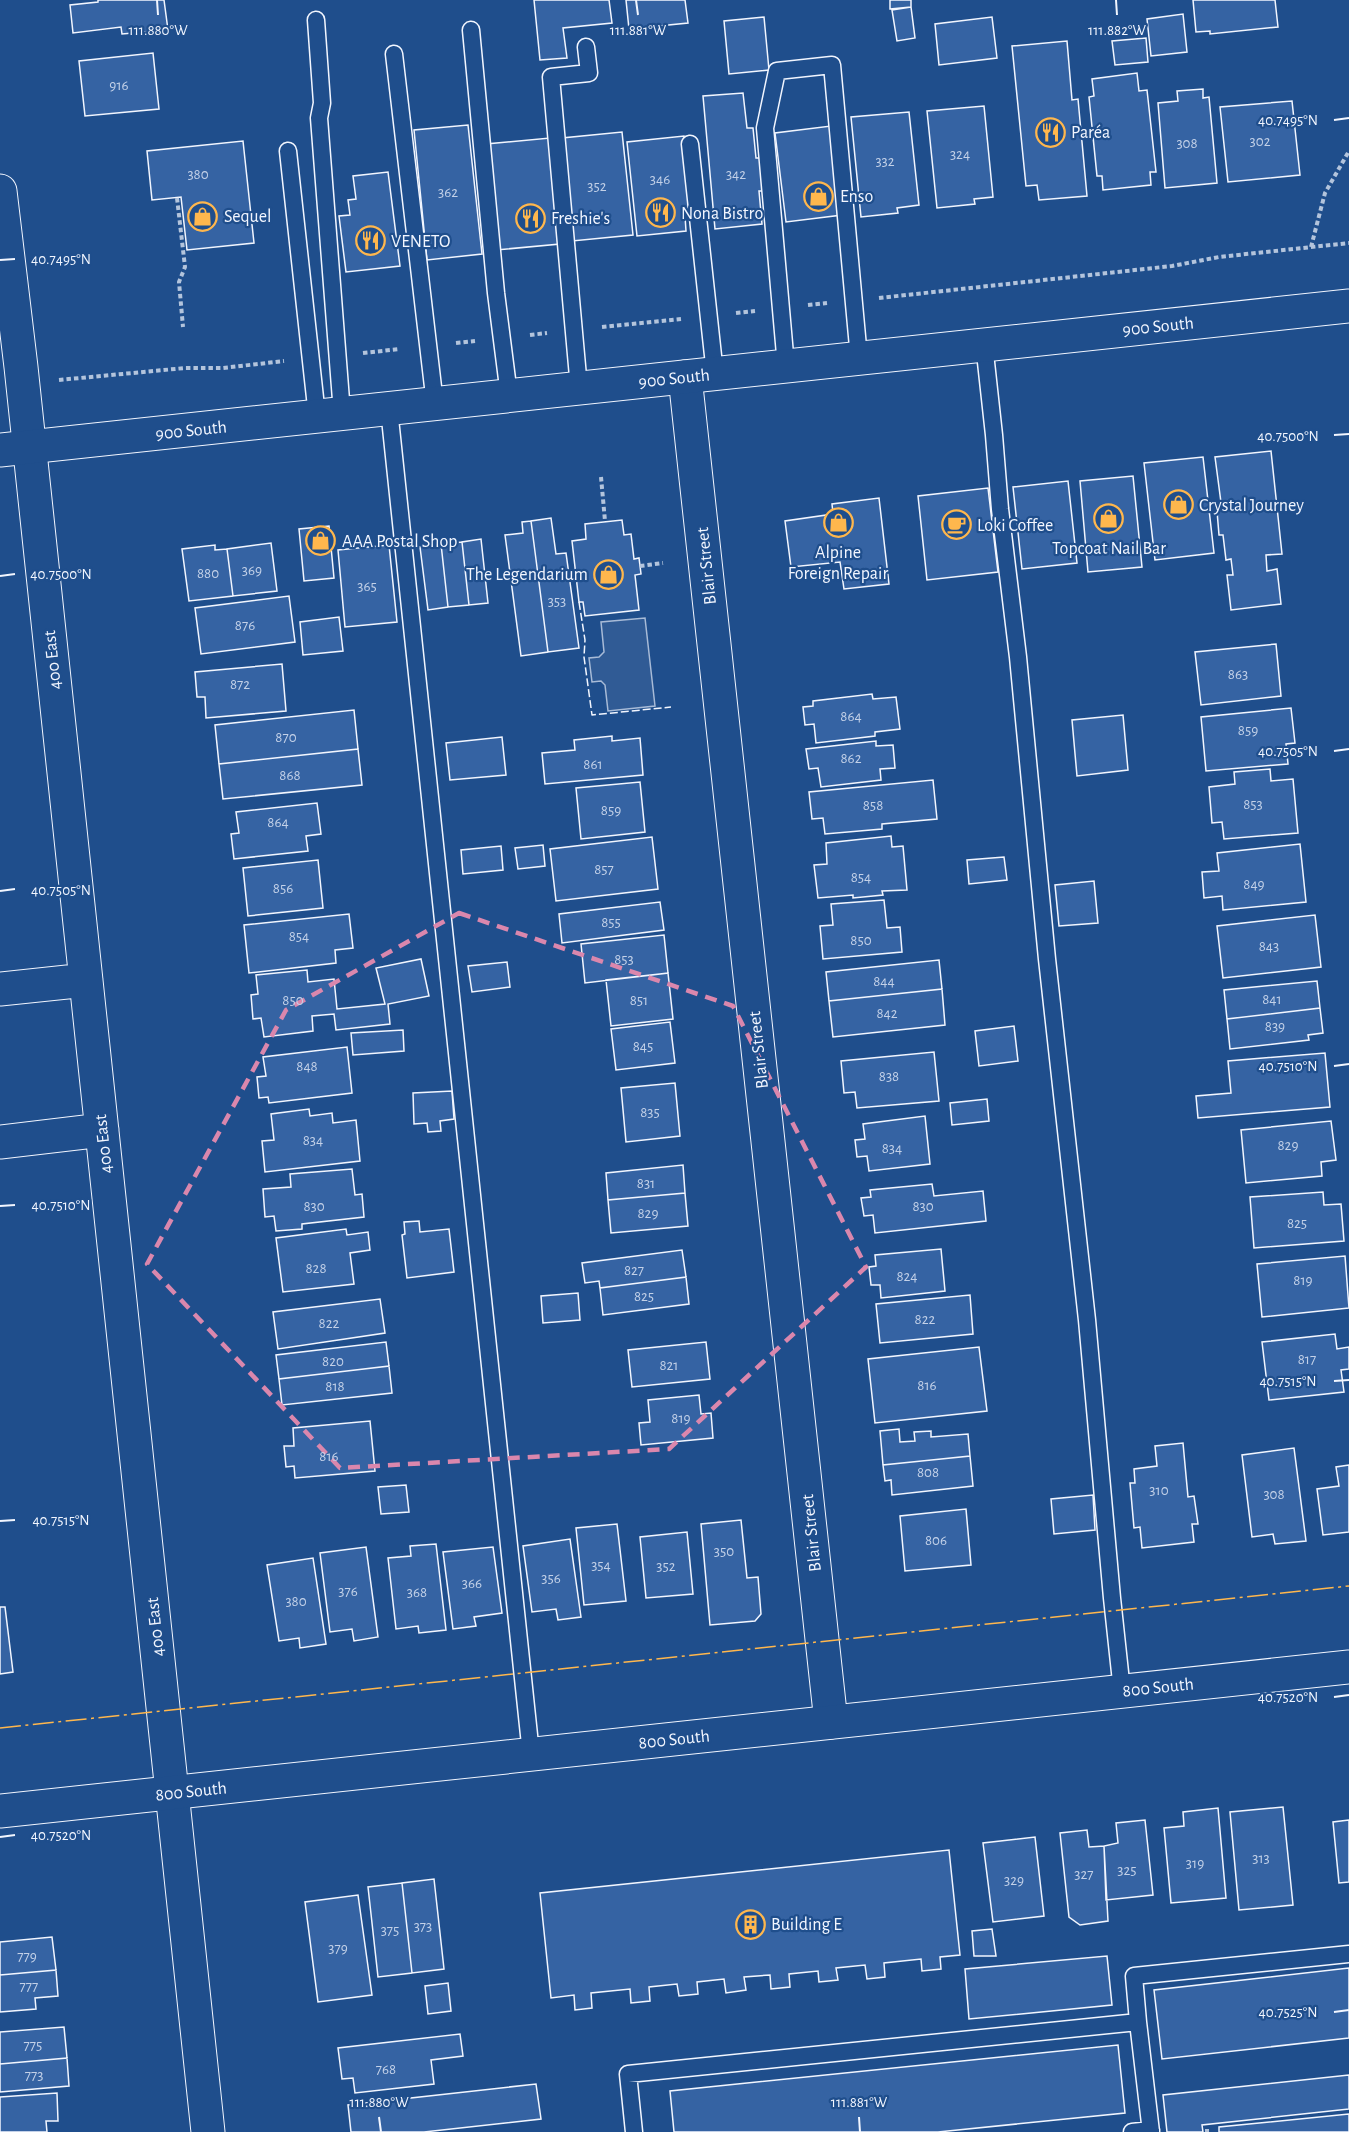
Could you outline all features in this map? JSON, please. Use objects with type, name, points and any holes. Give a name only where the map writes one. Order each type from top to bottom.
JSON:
[{"type":"street","name":"400 East","points":[[0,191],[15,448],[86,980],[208,2132]]},
{"type":"street","name":"900 South","points":[[15,448],[1349,306]]},
{"type":"street","name":"Blair Street","points":[[700,375],[831,1722]]},
{"type":"street","points":[[0,989],[86,980]]},
{"type":"street","points":[[0,1142],[102,1131]]},
{"type":"street","name":"800 South","points":[[0,1811],[1349,1667]]},
{"type":"lane","points":[[316,20],[322,104],[319,118],[330,415]]},
{"type":"lane","points":[[471,30],[508,395]]},
{"type":"lane","points":[[579,388],[551,77],[589,73],[586,47]]},
{"type":"lane","points":[[393,54],[435,404]]},
{"type":"lane","points":[[786,366],[765,128],[777,71],[799,68],[832,65],[859,358]]},
{"type":"lane","points":[[690,144],[700,375]]},
{"type":"lane","points":[[288,150],[330,415]]},
{"type":"lane","points":[[984,344],[1000,509],[1018,657],[1047,959],[1087,1320],[1122,1691]]},
{"type":"lane","points":[[389,409],[531,1755]]},
{"type":"lane","points":[[1132,2132],[1151,2131],[1134,1976],[1349,1954]]},
{"type":"lane","points":[[634,2132],[628,2074],[1138,2022]]},
{"type":"path","points":[[1311,247],[1325,194],[1349,151]]},
{"type":"path","points":[[177,198],[185,267],[179,282],[183,327]]},
{"type":"path","points":[[1342,244],[1349,243]]},
{"type":"path","points":[[601,477],[605,521]]},
{"type":"path","points":[[640,566],[663,563]]},
{"type":"highlighted area","points":[[459,913],[733,1006],[866,1267],[669,1449],[340,1468],[147,1264],[286,1010]]},
{"type":"shaded area","points":[[645,618],[655,706],[608,711],[605,685],[601,681],[592,682],[589,658],[599,657],[604,652],[601,622]]},
{"type":"building","points":[[98,0],[164,0],[168,30],[122,34],[121,27],[73,33],[70,5],[98,2]]},
{"type":"building","points":[[534,0],[609,0],[612,23],[563,28],[567,58],[540,60]]},
{"type":"building","points":[[626,0],[685,0],[688,23],[629,29]]},
{"type":"building","points":[[890,0],[911,0],[911,7],[890,9]]},
{"type":"building","points":[[1193,0],[1275,0],[1278,27],[1210,34],[1210,31],[1196,32]]},
{"type":"building","points":[[911,7],[915,38],[897,41],[892,10]]},
{"type":"building","points":[[1183,14],[1187,52],[1151,56],[1147,19]]},
{"type":"building","points":[[764,17],[769,70],[729,74],[724,21]]},
{"type":"building","points":[[992,17],[997,58],[939,65],[935,24]]},
{"type":"building","points":[[1146,38],[1148,62],[1115,65],[1112,41]]},
{"type":"building","points":[[1067,41],[1072,100],[1078,99],[1087,196],[1039,200],[1037,185],[1026,186],[1012,46]]},
{"type":"building","points":[[153,53],[159,109],[85,116],[79,61]]},
{"type":"building","points":[[1137,73],[1139,91],[1147,90],[1156,172],[1150,172],[1151,185],[1103,190],[1102,176],[1097,176],[1089,97],[1094,96],[1092,79]]},
{"type":"building","points":[[1203,89],[1203,98],[1209,97],[1217,183],[1165,188],[1158,103],[1178,101],[1177,91]]},
{"type":"building","points":[[743,93],[747,128],[753,128],[756,158],[761,158],[764,191],[759,191],[762,224],[715,229],[703,96]]},
{"type":"building","points":[[1292,101],[1300,175],[1228,182],[1220,107]]},
{"type":"building","points":[[984,106],[993,197],[974,199],[975,204],[937,208],[927,111]]},
{"type":"building","points":[[909,112],[919,205],[897,208],[898,213],[861,217],[851,117]]},
{"type":"building","points":[[468,125],[482,254],[427,260],[414,130]]},
{"type":"building","points":[[831,126],[842,215],[786,222],[775,133]]},
{"type":"building","points":[[622,132],[633,235],[572,241],[562,138]]},
{"type":"building","points":[[684,136],[692,215],[685,216],[686,231],[637,236],[627,142]]},
{"type":"building","points":[[550,138],[560,244],[496,250],[486,144]]},
{"type":"building","points":[[243,141],[254,243],[187,250],[181,197],[152,200],[147,151]]},
{"type":"building","name":"VENETO","points":[[388,172],[400,266],[346,272],[339,216],[350,215],[348,200],[356,199],[353,176]]},
{"type":"building","points":[[1271,451],[1282,554],[1266,555],[1267,571],[1277,569],[1281,604],[1231,610],[1227,575],[1233,575],[1231,559],[1226,560],[1223,535],[1219,535],[1217,511],[1222,510],[1215,457]]},
{"type":"building","points":[[1203,457],[1214,553],[1155,560],[1144,463]]},
{"type":"building","points":[[1133,476],[1142,567],[1088,572],[1080,481]]},
{"type":"building","points":[[1068,481],[1077,563],[1022,569],[1013,487]]},
{"type":"building","points":[[988,488],[998,572],[927,580],[918,496]]},
{"type":"building","points":[[879,498],[889,584],[844,589],[840,562],[791,567],[785,521],[833,514],[832,504]]},
{"type":"building","points":[[551,518],[556,554],[566,553],[579,648],[548,652],[531,521]]},
{"type":"building","points":[[622,520],[624,535],[631,534],[634,559],[639,558],[641,574],[635,575],[639,610],[585,616],[583,602],[579,602],[572,541],[586,539],[585,524]]},
{"type":"building","points":[[531,521],[548,652],[521,656],[505,535],[523,533],[522,522]]},
{"type":"building","points":[[329,526],[334,578],[304,581],[299,529]]},
{"type":"building","points":[[481,539],[488,603],[469,605],[462,542]]},
{"type":"building","points":[[462,542],[469,605],[448,607],[441,544]]},
{"type":"building","points":[[271,543],[277,591],[233,596],[227,549]]},
{"type":"building","points":[[441,544],[448,607],[428,610],[420,547]]},
{"type":"building","points":[[215,545],[215,550],[227,549],[233,596],[189,601],[182,549]]},
{"type":"building","points":[[389,545],[397,622],[345,627],[338,550]]},
{"type":"building","points":[[289,596],[295,642],[201,654],[195,608]]},
{"type":"building","points":[[339,617],[343,651],[303,655],[300,622]]},
{"type":"building","points":[[1276,644],[1281,696],[1201,705],[1195,652]]},
{"type":"building","points":[[282,664],[286,711],[206,718],[205,697],[197,697],[195,672]]},
{"type":"building","points":[[872,694],[873,699],[896,697],[900,729],[875,732],[875,736],[816,743],[814,724],[805,725],[803,707],[813,706],[813,701]]},
{"type":"building","points":[[1291,708],[1295,743],[1286,744],[1288,764],[1206,771],[1201,717]]},
{"type":"building","points":[[354,710],[358,749],[219,764],[215,725]]},
{"type":"building","points":[[1123,715],[1128,770],[1077,776],[1072,720]]},
{"type":"building","points":[[612,736],[612,741],[640,738],[643,775],[545,784],[542,753],[575,750],[574,740]]},
{"type":"building","points":[[502,737],[506,775],[450,780],[446,743]]},
{"type":"building","points":[[876,741],[876,746],[893,745],[895,768],[880,769],[881,780],[821,787],[818,768],[809,769],[806,749]]},
{"type":"building","points":[[358,749],[362,785],[223,799],[219,764]]},
{"type":"building","points":[[1270,769],[1271,781],[1293,779],[1298,833],[1224,839],[1222,822],[1212,823],[1209,787],[1235,784],[1234,772]]},
{"type":"building","points":[[933,780],[937,819],[882,824],[882,829],[825,834],[823,818],[812,819],[809,792]]},
{"type":"building","points":[[640,782],[645,832],[581,839],[576,788]]},
{"type":"building","points":[[317,803],[321,834],[306,836],[308,851],[234,859],[231,834],[239,833],[236,812]]},
{"type":"building","points":[[891,836],[892,847],[903,846],[907,890],[882,891],[883,895],[853,898],[853,895],[818,898],[814,865],[827,864],[826,843]]},
{"type":"building","points":[[652,837],[658,889],[556,901],[550,849]]},
{"type":"building","points":[[1300,844],[1306,902],[1223,910],[1222,896],[1204,898],[1202,872],[1219,871],[1217,853]]},
{"type":"building","points":[[543,845],[545,866],[518,869],[515,848]]},
{"type":"building","points":[[501,846],[503,870],[463,874],[461,850]]},
{"type":"building","points":[[1004,857],[1007,880],[969,884],[967,860]]},
{"type":"building","points":[[318,860],[323,908],[248,916],[243,868]]},
{"type":"building","points":[[1094,881],[1098,923],[1059,926],[1055,885]]},
{"type":"building","points":[[884,900],[887,928],[900,927],[902,952],[823,959],[820,926],[833,925],[831,904]]},
{"type":"building","points":[[660,902],[664,930],[562,943],[559,914]]},
{"type":"building","points":[[349,914],[353,948],[335,950],[336,963],[249,973],[244,925]]},
{"type":"building","points":[[1315,915],[1321,967],[1223,978],[1217,926]]},
{"type":"building","points":[[664,935],[668,973],[585,983],[581,944]]},
{"type":"building","points":[[421,959],[429,996],[388,1004],[390,1024],[336,1030],[334,1014],[312,1016],[313,1031],[264,1037],[261,1018],[253,1019],[251,995],[258,994],[256,975],[307,970],[308,982],[334,979],[337,1009],[385,1004],[376,968]]},
{"type":"building","points":[[939,960],[942,989],[829,1001],[826,972]]},
{"type":"building","points":[[507,962],[510,987],[472,992],[468,966]]},
{"type":"building","points":[[668,973],[673,1019],[611,1026],[606,980]]},
{"type":"building","points":[[1317,981],[1320,1008],[1227,1019],[1224,990]]},
{"type":"building","points":[[942,989],[945,1025],[833,1037],[829,1001]]},
{"type":"building","points":[[1320,1008],[1323,1033],[1308,1035],[1309,1040],[1230,1049],[1227,1019]]},
{"type":"building","points":[[670,1022],[675,1063],[616,1070],[611,1029]]},
{"type":"building","points":[[1014,1026],[1018,1061],[979,1066],[975,1031]]},
{"type":"building","points":[[403,1030],[404,1051],[353,1055],[351,1033]]},
{"type":"building","points":[[347,1047],[352,1093],[269,1103],[268,1097],[259,1098],[257,1077],[266,1076],[263,1057]]},
{"type":"building","points":[[934,1052],[939,1101],[857,1108],[855,1092],[844,1093],[841,1061]]},
{"type":"building","points":[[1325,1053],[1330,1107],[1198,1118],[1196,1096],[1231,1093],[1228,1061]]},
{"type":"building","points":[[675,1083],[680,1136],[626,1142],[621,1088]]},
{"type":"building","points":[[452,1091],[454,1119],[440,1121],[441,1131],[428,1132],[427,1123],[414,1124],[413,1093]]},
{"type":"building","points":[[987,1099],[989,1121],[952,1125],[950,1103]]},
{"type":"building","points":[[309,1109],[310,1116],[332,1113],[333,1123],[356,1120],[360,1161],[265,1172],[262,1141],[274,1140],[271,1114]]},
{"type":"building","points":[[925,1116],[930,1164],[869,1171],[867,1156],[857,1157],[855,1140],[865,1139],[863,1124]]},
{"type":"building","points":[[1331,1121],[1336,1160],[1321,1162],[1322,1176],[1246,1183],[1241,1130]]},
{"type":"building","points":[[683,1165],[685,1193],[608,1200],[606,1173]]},
{"type":"building","points":[[352,1169],[355,1195],[362,1194],[364,1217],[302,1224],[302,1229],[276,1231],[274,1216],[265,1217],[263,1189],[291,1187],[290,1174]]},
{"type":"building","points":[[932,1184],[934,1196],[983,1191],[986,1221],[875,1233],[873,1215],[864,1216],[861,1198],[871,1197],[870,1190]]},
{"type":"building","points":[[1323,1192],[1324,1205],[1341,1204],[1344,1241],[1254,1248],[1250,1197]]},
{"type":"building","points":[[685,1193],[688,1226],[611,1233],[608,1200]]},
{"type":"building","points":[[419,1221],[420,1232],[449,1229],[454,1272],[407,1278],[402,1235],[405,1234],[404,1222]]},
{"type":"building","points":[[346,1229],[347,1235],[368,1232],[370,1250],[350,1253],[354,1284],[283,1292],[276,1238]]},
{"type":"building","points":[[941,1249],[945,1291],[881,1298],[880,1285],[871,1285],[869,1267],[876,1266],[875,1255]]},
{"type":"building","points":[[682,1250],[686,1277],[600,1288],[599,1281],[585,1283],[582,1263]]},
{"type":"building","points":[[1345,1256],[1349,1308],[1262,1317],[1257,1264]]},
{"type":"building","points":[[686,1277],[689,1304],[603,1315],[600,1288]]},
{"type":"building","points":[[578,1293],[580,1320],[543,1323],[541,1296]]},
{"type":"building","points":[[970,1295],[973,1334],[880,1343],[876,1304]]},
{"type":"building","points":[[380,1299],[385,1333],[278,1349],[273,1312]]},
{"type":"building","points":[[1335,1334],[1337,1349],[1349,1347],[1349,1369],[1341,1370],[1344,1392],[1269,1400],[1262,1342]]},
{"type":"building","points":[[386,1342],[389,1366],[279,1379],[276,1355]]},
{"type":"building","points":[[706,1342],[710,1379],[632,1387],[628,1350]]},
{"type":"building","points":[[979,1347],[987,1411],[875,1423],[868,1359]]},
{"type":"building","points":[[389,1366],[392,1393],[282,1405],[279,1379]]},
{"type":"building","points":[[699,1395],[701,1414],[711,1413],[713,1438],[641,1445],[639,1423],[650,1422],[648,1400]]},
{"type":"building","points":[[370,1421],[375,1471],[295,1478],[294,1466],[286,1467],[284,1446],[294,1446],[293,1428]]},
{"type":"building","points":[[899,1429],[900,1442],[915,1441],[914,1432],[931,1431],[931,1437],[968,1434],[970,1456],[883,1465],[880,1431]]},
{"type":"building","points":[[1183,1443],[1188,1497],[1194,1496],[1198,1524],[1192,1524],[1194,1542],[1142,1548],[1140,1527],[1134,1528],[1130,1483],[1135,1483],[1134,1469],[1157,1466],[1155,1446]]},
{"type":"building","points":[[1294,1448],[1306,1541],[1275,1544],[1273,1534],[1252,1537],[1242,1455]]},
{"type":"building","points":[[970,1456],[973,1486],[892,1495],[891,1480],[885,1481],[883,1465]]},
{"type":"building","points":[[1349,1465],[1349,1532],[1323,1535],[1317,1489],[1339,1486],[1336,1467]]},
{"type":"building","points":[[406,1485],[409,1512],[381,1514],[378,1487]]},
{"type":"building","points":[[1093,1495],[1095,1530],[1054,1534],[1051,1499]]},
{"type":"building","points":[[966,1509],[971,1565],[905,1571],[900,1516]]},
{"type":"building","points":[[741,1520],[747,1578],[758,1577],[761,1614],[755,1621],[710,1625],[701,1524]]},
{"type":"building","points":[[617,1524],[626,1601],[584,1605],[576,1528]]},
{"type":"building","points":[[687,1532],[693,1594],[646,1598],[640,1537]]},
{"type":"building","points":[[570,1539],[581,1617],[558,1620],[556,1609],[532,1612],[523,1546]]},
{"type":"building","points":[[436,1544],[446,1630],[419,1633],[418,1626],[396,1629],[388,1558],[411,1556],[410,1546]]},
{"type":"building","points":[[366,1547],[378,1637],[354,1641],[352,1629],[330,1632],[320,1553]]},
{"type":"building","points":[[493,1547],[502,1613],[474,1617],[476,1626],[453,1629],[443,1552]]},
{"type":"building","points":[[313,1558],[326,1644],[300,1648],[299,1638],[279,1641],[267,1565]]},
{"type":"building","points":[[0,1607],[5,1607],[13,1672],[0,1674]]},
{"type":"building","points":[[1283,1807],[1293,1905],[1239,1910],[1230,1812]]},
{"type":"building","points":[[1218,1808],[1226,1898],[1171,1903],[1164,1828],[1184,1826],[1183,1812]]},
{"type":"building","points":[[1145,1820],[1153,1895],[1106,1900],[1104,1846],[1118,1843],[1116,1823]]},
{"type":"building","points":[[1349,1820],[1349,1882],[1339,1883],[1333,1822]]},
{"type":"building","points":[[1087,1830],[1089,1847],[1104,1846],[1108,1921],[1080,1925],[1069,1917],[1060,1833]]},
{"type":"building","points":[[1035,1837],[1044,1916],[993,1922],[983,1843]]},
{"type":"building","name":"Building E","points":[[949,1850],[960,1955],[940,1957],[941,1969],[922,1971],[921,1959],[884,1963],[885,1977],[867,1979],[865,1965],[836,1968],[838,1980],[819,1982],[818,1971],[789,1974],[790,1987],[771,1989],[770,1975],[744,1977],[746,1990],[726,1993],[724,1979],[697,1982],[698,1994],[679,1996],[677,1984],[649,1987],[650,2001],[631,2003],[630,1989],[591,1993],[592,2008],[575,2010],[574,1995],[551,1998],[540,1893]]},
{"type":"building","points":[[434,1879],[444,1969],[412,1973],[402,1883]]},
{"type":"building","points":[[402,1883],[412,1973],[378,1977],[368,1887]]},
{"type":"building","points":[[358,1895],[372,1995],[318,2002],[305,1902]]},
{"type":"building","points":[[992,1929],[996,1956],[974,1956],[972,1931]]},
{"type":"building","points":[[52,1937],[56,1970],[0,1975],[0,1942]]},
{"type":"building","points":[[1107,1956],[1112,2005],[969,2019],[965,1969]]},
{"type":"building","points":[[1349,1968],[1349,2038],[1162,2059],[1154,1990]]},
{"type":"building","points":[[56,1970],[58,1996],[35,1998],[36,2009],[0,2012],[0,1975]]},
{"type":"building","points":[[448,1983],[451,2011],[428,2014],[425,1986]]},
{"type":"building","points":[[64,2027],[67,2058],[0,2064],[0,2032]]},
{"type":"building","points":[[460,2034],[463,2056],[431,2060],[434,2084],[355,2093],[353,2078],[342,2079],[338,2048]]},
{"type":"building","points":[[1118,2045],[1125,2113],[938,2132],[674,2132],[670,2091]]},
{"type":"building","points":[[67,2058],[69,2086],[0,2092],[0,2064]]},
{"type":"building","points":[[1349,2075],[1349,2109],[1202,2125],[1203,2132],[1167,2132],[1163,2095]]},
{"type":"building","points":[[536,2084],[541,2119],[424,2132],[351,2132],[348,2105]]},
{"type":"building","points":[[57,2093],[58,2121],[46,2121],[47,2132],[0,2132],[0,2097]]},
{"type":"building","points":[[1349,2114],[1349,2132],[1219,2132],[1219,2127]]},
{"type":"fence","points":[[579,602],[592,715],[671,707]]},
{"type":"power","points":[[0,1728],[1349,1586]]},
{"type":"place","name":"Paréa","points":[[1050,132]]},
{"type":"place","name":"Enso","points":[[819,196]]},
{"type":"place","name":"Nona Bistro","points":[[660,213]]},
{"type":"place","name":"Sequel","points":[[203,216]]},
{"type":"place","name":"Freshie's","points":[[530,218]]},
{"type":"place","name":"VENETO","points":[[370,241]]},
{"type":"place","name":"Crystal Journey","points":[[1178,505]]},
{"type":"place","name":"Topcoat Nail Bar","points":[[1109,519]]},
{"type":"place","name":"Alpine Foreign Repair","points":[[838,523]]},
{"type":"place","name":"Loki Coffee","points":[[956,525]]},
{"type":"place","name":"AAA Postal Shop","points":[[321,541]]},
{"type":"place","name":"The Legendarium","points":[[609,574]]},
{"type":"place","name":"Building E","points":[[750,1924]]}]
